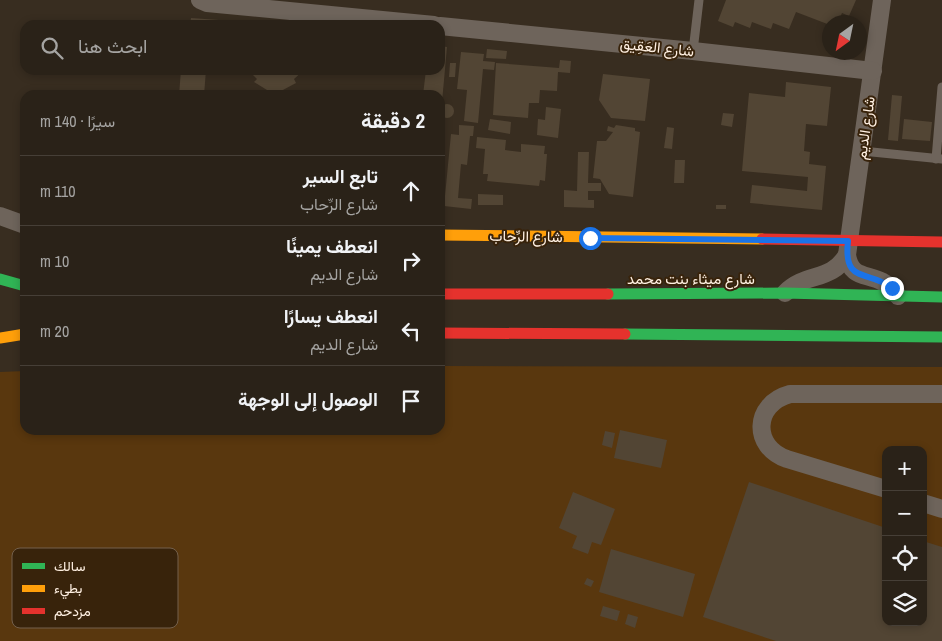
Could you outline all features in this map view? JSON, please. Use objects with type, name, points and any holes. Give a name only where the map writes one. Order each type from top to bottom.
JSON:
[{"type":"main road","name":"شارع الرِّحاب","points":[[445,235],[847,248],[942,242]]},
{"type":"main road","points":[[0,279],[20,285]]},
{"type":"main road","name":"شارع ميثاء بنت محمد","points":[[445,294],[785,293],[942,297]]},
{"type":"main road","points":[[0,327],[20,328]]},
{"type":"main road","points":[[445,332],[942,337]]},
{"type":"main road","points":[[0,338],[20,335]]},
{"type":"street","points":[[200,0],[207,3],[382,20]]},
{"type":"street","name":"شارع الديم","points":[[847,248],[882,0]]},
{"type":"street","name":"شارع العَقِيق","points":[[445,26],[693,50],[873,71]]},
{"type":"street","points":[[0,216],[20,223]]},
{"type":"street","points":[[785,293],[799,282],[837,268],[847,248]]},
{"type":"street","points":[[847,248],[851,268],[855,272],[861,276],[885,283],[898,296]]},
{"type":"street","points":[[882,489],[787,459],[773,452],[764,440],[762,432],[761,424],[766,410],[776,399],[790,394],[942,394]]},
{"type":"street","points":[[927,504],[942,509]]},
{"type":"lane","points":[[693,50],[699,0]]},
{"type":"lane","points":[[862,151],[939,159],[942,87]]},
{"type":"shaded area","points":[[445,366],[942,367],[942,641],[0,641],[0,372],[20,371],[20,435],[445,435]]},
{"type":"building","points":[[726,0],[856,0],[849,15],[842,13],[841,15],[822,15],[822,22],[796,12],[789,29],[773,23],[771,29],[752,22],[750,28],[735,22],[733,27],[718,21]]},
{"type":"building","points":[[191,18],[219,20],[191,20]]},
{"type":"building","points":[[445,47],[447,47],[445,69]]},
{"type":"building","points":[[487,49],[507,51],[506,59],[486,58]]},
{"type":"building","points":[[461,52],[484,54],[483,61],[495,62],[494,70],[483,69],[478,123],[464,121],[467,90],[457,89]]},
{"type":"building","points":[[560,60],[571,61],[570,73],[558,72],[557,91],[540,90],[539,103],[529,103],[528,118],[493,115],[496,63],[559,68]]},
{"type":"building","points":[[450,63],[456,63],[455,77],[449,77]]},
{"type":"building","points":[[603,74],[650,79],[645,121],[611,118],[599,100]]},
{"type":"building","points":[[181,75],[206,75],[204,90],[179,90]]},
{"type":"building","points":[[253,75],[298,75],[294,79],[296,83],[283,90],[267,90],[254,82],[257,79]]},
{"type":"building","points":[[425,75],[444,75],[443,90],[424,90]]},
{"type":"building","points":[[786,82],[831,87],[827,126],[806,124],[804,151],[810,152],[809,164],[826,166],[822,210],[750,203],[752,185],[807,191],[808,177],[742,171],[749,93],[785,97]]},
{"type":"building","points":[[892,95],[902,96],[898,141],[888,140]]},
{"type":"building","points":[[445,104],[450,104],[454,108],[454,114],[450,118],[445,118]]},
{"type":"building","points":[[546,107],[561,109],[558,138],[537,135],[538,119],[545,120]]},
{"type":"building","points":[[723,113],[734,114],[732,127],[721,125]]},
{"type":"building","points":[[490,119],[511,122],[510,134],[488,130]]},
{"type":"building","points":[[904,119],[932,122],[930,141],[902,139]]},
{"type":"building","points":[[459,125],[474,126],[473,136],[470,136],[467,165],[461,164],[458,198],[472,199],[471,209],[445,206],[451,134],[459,135]]},
{"type":"building","points":[[616,125],[635,128],[635,131],[640,132],[633,197],[609,194],[600,179],[593,178],[597,141],[606,141],[613,132],[607,131],[608,126],[614,128]]},
{"type":"building","points":[[667,127],[674,128],[672,149],[664,148]]},
{"type":"building","points":[[477,137],[506,140],[505,150],[521,152],[521,144],[545,146],[544,154],[547,154],[545,181],[540,180],[539,186],[487,181],[488,174],[483,174],[485,149],[476,148]]},
{"type":"building","points":[[578,152],[589,152],[588,183],[601,183],[601,191],[588,191],[588,200],[594,200],[594,208],[564,207],[564,190],[577,191]]},
{"type":"building","points":[[675,160],[685,160],[684,183],[674,183]]},
{"type":"building","points":[[478,194],[503,195],[503,205],[478,205]]},
{"type":"building","points":[[716,205],[726,205],[726,209],[716,209]]},
{"type":"building","points":[[620,430],[667,440],[661,468],[614,458]]},
{"type":"building","points":[[605,431],[615,433],[612,448],[602,445]]},
{"type":"building","points":[[749,482],[882,527],[882,626],[927,626],[927,542],[942,547],[942,641],[776,641],[703,617]]},
{"type":"building","points":[[573,492],[615,509],[601,545],[592,542],[588,554],[572,548],[577,536],[559,528]]},
{"type":"building","points":[[611,549],[695,574],[683,617],[599,592]]},
{"type":"building","points":[[587,578],[594,581],[591,587],[584,584]]},
{"type":"building","points":[[603,606],[620,611],[617,621],[600,616]]},
{"type":"building","points":[[628,614],[638,617],[635,628],[625,624]]},
{"type":"traffic: fast","points":[[0,279],[20,285]]},
{"type":"traffic: fast","points":[[608,294],[785,293],[942,297]]},
{"type":"traffic: fast","points":[[625,334],[942,337]]},
{"type":"traffic: slow","points":[[445,235],[762,239]]},
{"type":"traffic: slow","points":[[0,338],[20,335]]},
{"type":"traffic: jam","points":[[762,239],[942,242]]},
{"type":"traffic: jam","points":[[445,294],[608,294]]},
{"type":"traffic: jam","points":[[445,333],[625,334]]},
{"type":"route","points":[[590,238],[848,241],[847,255],[851,268],[861,276],[876,279],[892,288]]}]
